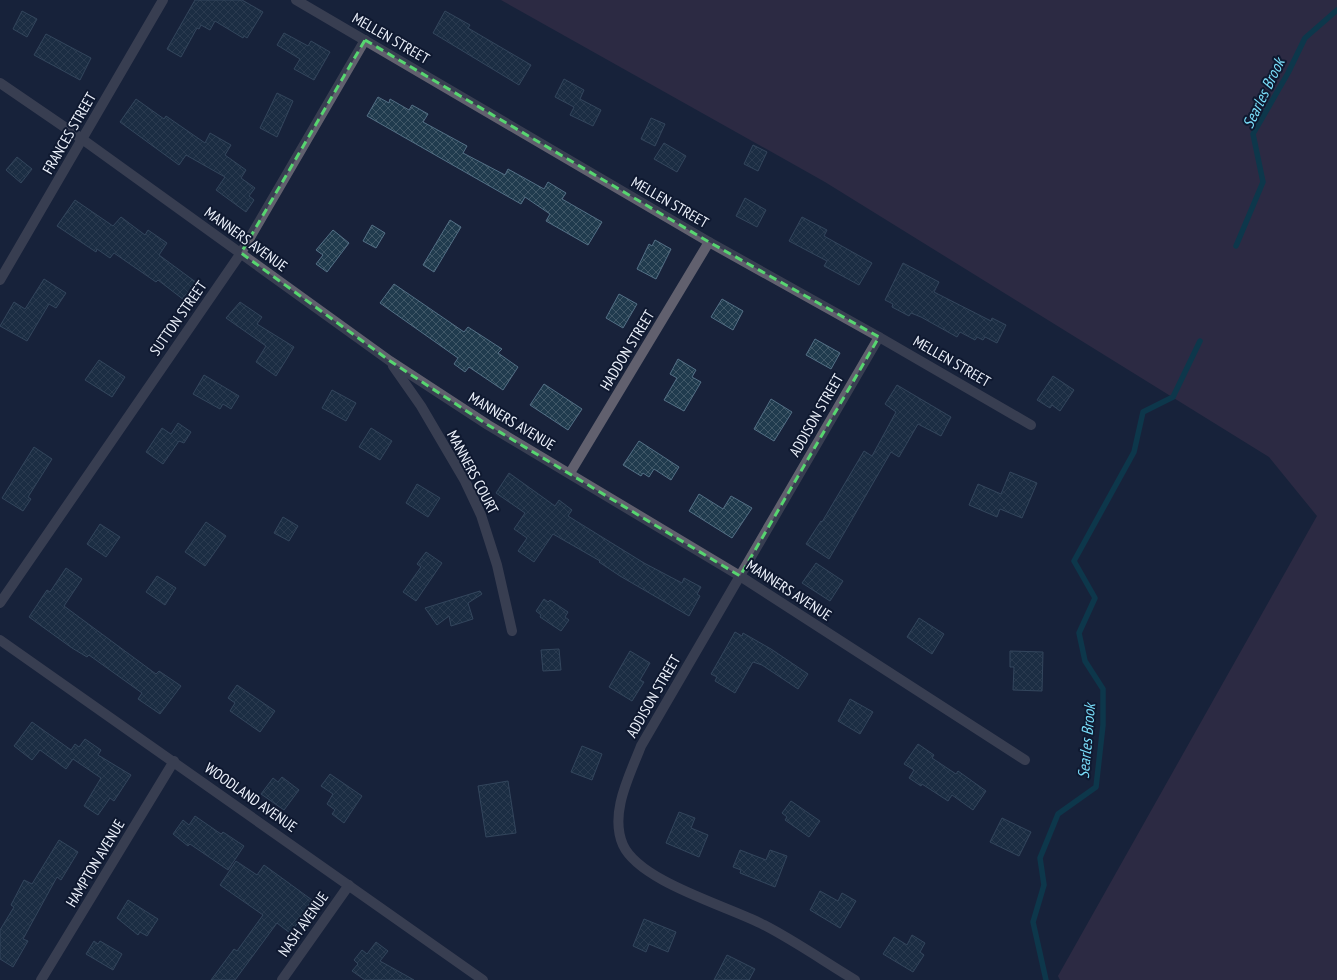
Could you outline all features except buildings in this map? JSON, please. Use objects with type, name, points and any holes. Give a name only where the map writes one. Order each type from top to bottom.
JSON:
[{"type":"street","name":"FRANCES STREET","points":[[0,280],[163,0]]},
{"type":"street","name":"MELLEN STREET","points":[[296,0],[709,242],[879,337],[1031,425]]},
{"type":"street","name":"SUTTON STREET","points":[[0,603],[241,253],[365,40]]},
{"type":"street","name":"MANNERS AVENUE","points":[[0,83],[241,253],[390,361],[488,425],[740,576],[1025,760]]},
{"type":"street","name":"HADDON STREET","points":[[570,473],[709,242]]},
{"type":"street","name":"ADDISON STREET","points":[[855,980],[764,925],[659,878],[636,863],[623,844],[618,820],[621,799],[642,746],[879,337]]},
{"type":"street","name":"MANNERS COURT","points":[[390,361],[420,406],[464,481],[481,515],[497,565],[512,631]]},
{"type":"street","name":"WOODLAND AVENUE","points":[[0,640],[484,980]]},
{"type":"street","name":"HAMPTON AVENUE","points":[[41,980],[174,762]]},
{"type":"street","name":"NASH AVENUE","points":[[282,980],[349,885]]},
{"type":"highlighted area","points":[[365,40],[709,242],[879,337],[740,576],[488,425],[390,361],[241,253]]},
{"type":"shaded area","points":[[501,0],[1337,0],[1337,980],[1060,980],[1058,976],[1317,516],[1269,457],[825,182]]},
{"type":"waterway","name":"Searles Brook","points":[[1236,246],[1263,182],[1253,134],[1288,73],[1305,38],[1337,10]]},
{"type":"waterway","name":"Searles Brook","points":[[1046,980],[1033,922],[1044,885],[1040,858],[1058,814],[1096,787],[1103,725],[1103,689],[1085,661],[1079,633],[1095,598],[1074,561],[1134,452],[1143,412],[1173,397],[1200,341]]}]
